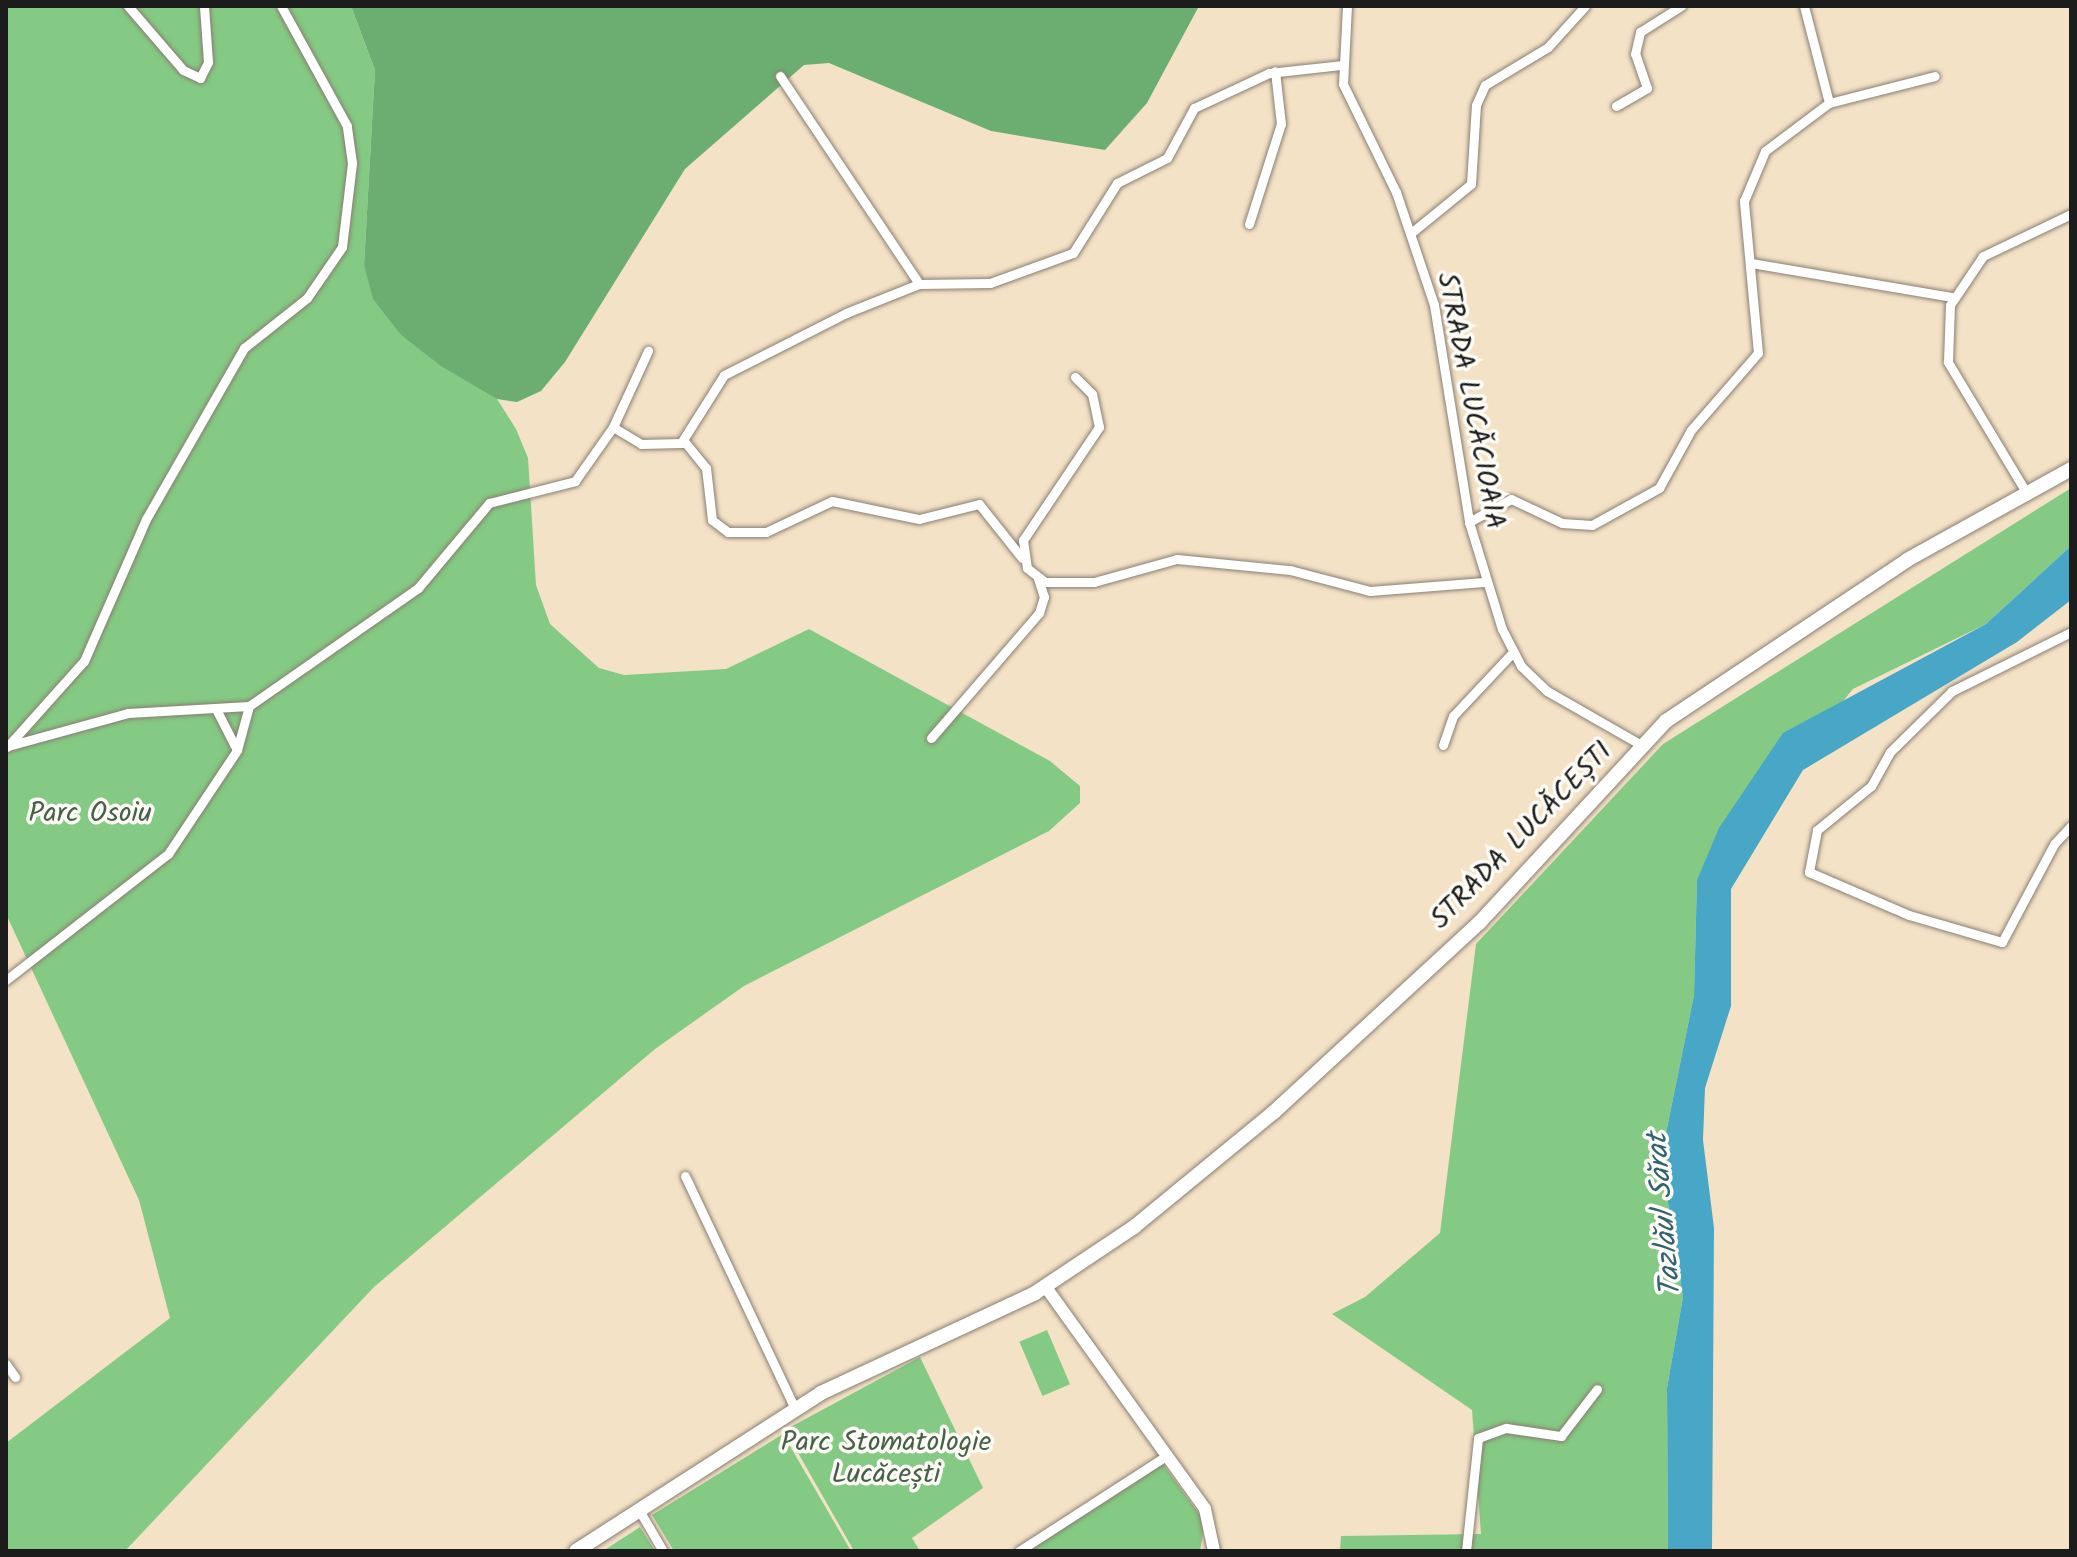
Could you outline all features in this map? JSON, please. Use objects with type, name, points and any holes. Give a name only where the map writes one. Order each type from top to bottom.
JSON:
[{"type":"main road","name":"STRADA LUCĂCEȘTI","points":[[576,1551],[795,1409],[1045,1286],[1134,1227],[1274,1112],[1479,923],[1666,721],[1907,560],[2071,469]]},
{"type":"street","points":[[128,6],[183,70],[200,78],[208,62],[204,6]]},
{"type":"street","points":[[6,747],[84,661],[146,519],[244,348],[307,298],[342,247],[352,163],[347,126],[281,6]]},
{"type":"street","name":"STRADA LUCĂCIOAIA","points":[[1347,6],[1341,65],[1345,94],[1411,233],[1434,305],[1469,522],[1484,582],[1513,652],[1547,691],[1643,746]]},
{"type":"street","points":[[1411,233],[1471,184],[1476,105],[1485,85],[1548,47],[1585,6]]},
{"type":"street","points":[[1616,106],[1647,88],[1635,54],[1640,32],[1681,6]]},
{"type":"street","points":[[1804,6],[1829,103]]},
{"type":"street","points":[[684,441],[717,382],[732,369],[919,284],[990,283],[1073,253],[1117,183],[1167,158],[1187,113],[1275,71],[1341,65]]},
{"type":"street","points":[[1249,224],[1281,124],[1275,71]]},
{"type":"street","points":[[780,76],[919,284]]},
{"type":"street","points":[[1469,522],[1511,499],[1582,526],[1653,494],[1691,430],[1758,353],[1744,201],[1751,174],[1792,124],[1829,103],[1935,76]]},
{"type":"street","points":[[2026,492],[1948,362],[1951,297],[1995,247],[2071,214]]},
{"type":"street","points":[[1751,263],[1951,297]]},
{"type":"street","points":[[6,747],[128,713],[249,706],[428,579],[478,510],[567,488],[613,427],[648,351]]},
{"type":"street","points":[[1024,561],[1027,531],[1099,427],[1092,394],[1075,377]]},
{"type":"street","points":[[613,427],[641,444],[684,441]]},
{"type":"street","points":[[684,441],[706,468],[712,520],[728,532],[766,532],[832,501],[919,519],[979,504],[1038,578],[1044,597],[1039,613],[931,738]]},
{"type":"street","points":[[1038,578],[1094,582],[1177,559],[1290,570],[1370,591],[1484,582]]},
{"type":"street","points":[[2071,632],[1952,691],[1890,752],[1871,786],[1817,830],[1809,872],[1909,915],[2002,942],[2054,844],[2071,826]]},
{"type":"street","points":[[1443,745],[1453,716],[1513,652]]},
{"type":"street","points":[[6,980],[168,854],[237,750],[249,706]]},
{"type":"street","points":[[216,709],[237,750]]},
{"type":"street","points":[[685,1176],[795,1409]]},
{"type":"street","points":[[1045,1286],[1214,1526],[1214,1551]]},
{"type":"street","points":[[6,1364],[15,1377]]},
{"type":"street","points":[[1466,1551],[1478,1438],[1506,1428],[1561,1436],[1597,1389]]},
{"type":"street","points":[[1019,1551],[1166,1456]]},
{"type":"street","points":[[639,1510],[663,1551]]},
{"type":"green space","name":"Parc Osoiu","points":[[6,6],[351,6],[375,70],[364,265],[401,335],[497,399],[516,429],[528,458],[536,585],[550,624],[599,668],[624,675],[726,669],[809,629],[1050,761],[1080,786],[1080,803],[1049,831],[744,986],[655,1049],[374,1287],[125,1551],[6,1551],[6,1443],[170,1318],[139,1200],[6,914]]},
{"type":"green space","points":[[351,6],[1199,6],[1147,103],[1105,150],[991,131],[829,63],[804,65],[685,169],[565,362],[541,391],[517,402],[497,399],[441,366],[401,335],[373,299],[364,265],[375,70]]},
{"type":"green space","points":[[2071,488],[2071,546],[1986,624],[1853,689],[1697,880],[1694,995],[1661,1158],[1683,1297],[1667,1388],[1668,1551],[1340,1551],[1341,1536],[1481,1534],[1472,1410],[1332,1314],[1365,1297],[1440,1233],[1476,944],[1663,744]]},
{"type":"green space","points":[[1047,1330],[1070,1384],[1042,1396],[1019,1342]]},
{"type":"green space","name":"Parc Stomatologie Lucăcești","points":[[920,1357],[983,1488],[912,1538],[920,1551],[854,1551],[785,1430]]},
{"type":"green space","points":[[783,1434],[851,1551],[674,1551],[652,1515]]},
{"type":"green space","points":[[1160,1460],[1205,1522],[1200,1551],[1021,1551]]},
{"type":"green space","points":[[640,1527],[655,1551],[603,1551]]},
{"type":"water","points":[[2071,546],[2071,600],[2017,642],[1803,770],[1731,889],[1731,1006],[1705,1088],[1703,1140],[1714,1228],[1712,1551],[1668,1551],[1667,1388],[1683,1297],[1661,1158],[1694,995],[1697,880],[1719,828],[1783,733],[1986,624]]},
{"type":"water label","name":"Tazlăul Sărat","points":[[1665,1215]]}]
